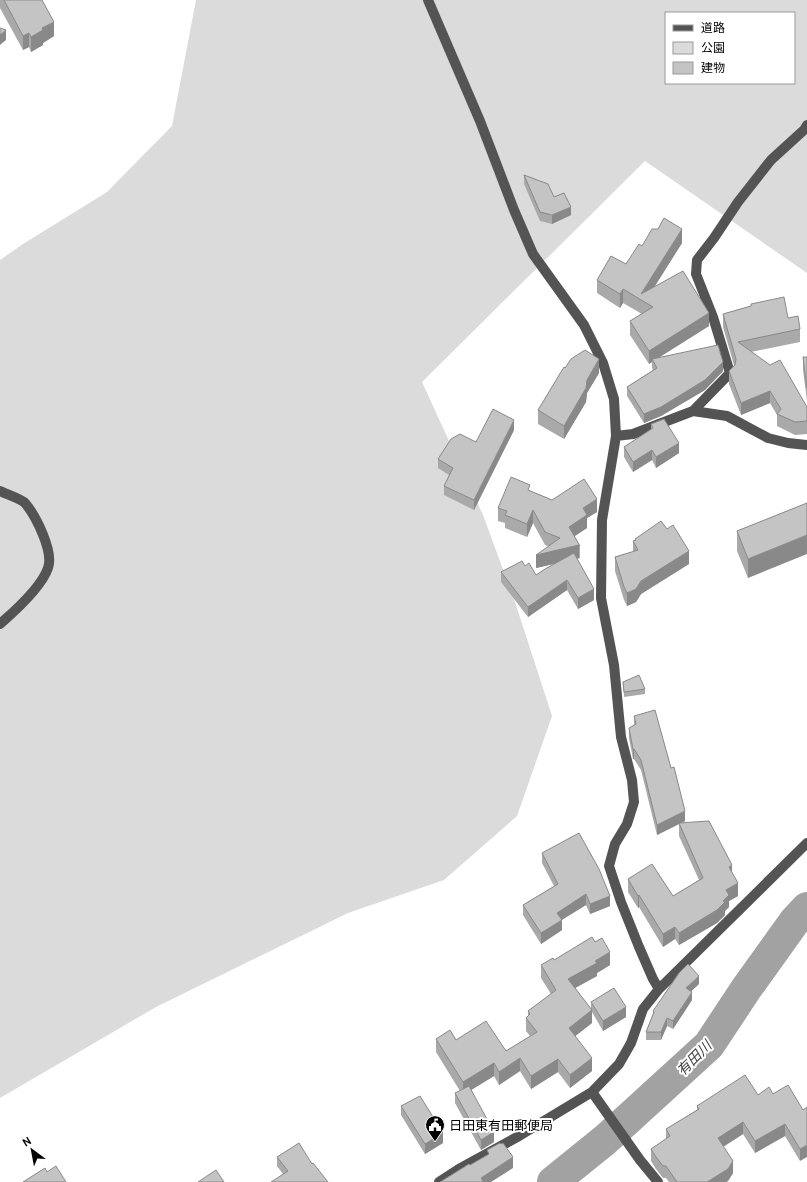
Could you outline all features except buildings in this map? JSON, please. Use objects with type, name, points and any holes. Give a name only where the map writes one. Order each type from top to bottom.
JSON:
[{"type":"street","points":[[428,0],[480,121],[514,210],[533,254],[584,325],[603,363],[614,399],[616,436],[602,520],[601,598],[614,665],[621,737],[632,780],[634,802],[627,824],[615,844],[609,866],[621,902],[639,947],[659,989]]},
{"type":"street","points":[[616,436],[633,434],[693,411],[730,373],[713,317],[696,274],[697,260],[738,202],[771,160],[804,130],[807,125]]},
{"type":"street","points":[[693,411],[727,416],[768,438],[788,444],[807,445]]},
{"type":"street","points":[[0,491],[24,502],[43,534],[48,548],[49,567],[42,581],[0,624]]},
{"type":"street","points":[[439,1182],[592,1092],[619,1064],[631,1043],[643,1009],[659,989],[807,843]]},
{"type":"street","points":[[592,1092],[640,1160],[658,1182]]},
{"type":"green space","points":[[196,0],[807,0],[807,273],[645,161],[422,382],[483,515],[515,602],[552,716],[517,816],[444,880],[348,913],[156,1007],[0,1098],[0,260],[107,192],[172,126]]},
{"type":"waterway","name":"有田川","points":[[553,1182],[605,1140],[709,1045],[746,989],[794,922],[807,908]]},
{"type":"place","name":"日田東有田郵便局","points":[[435,1142]]}]
